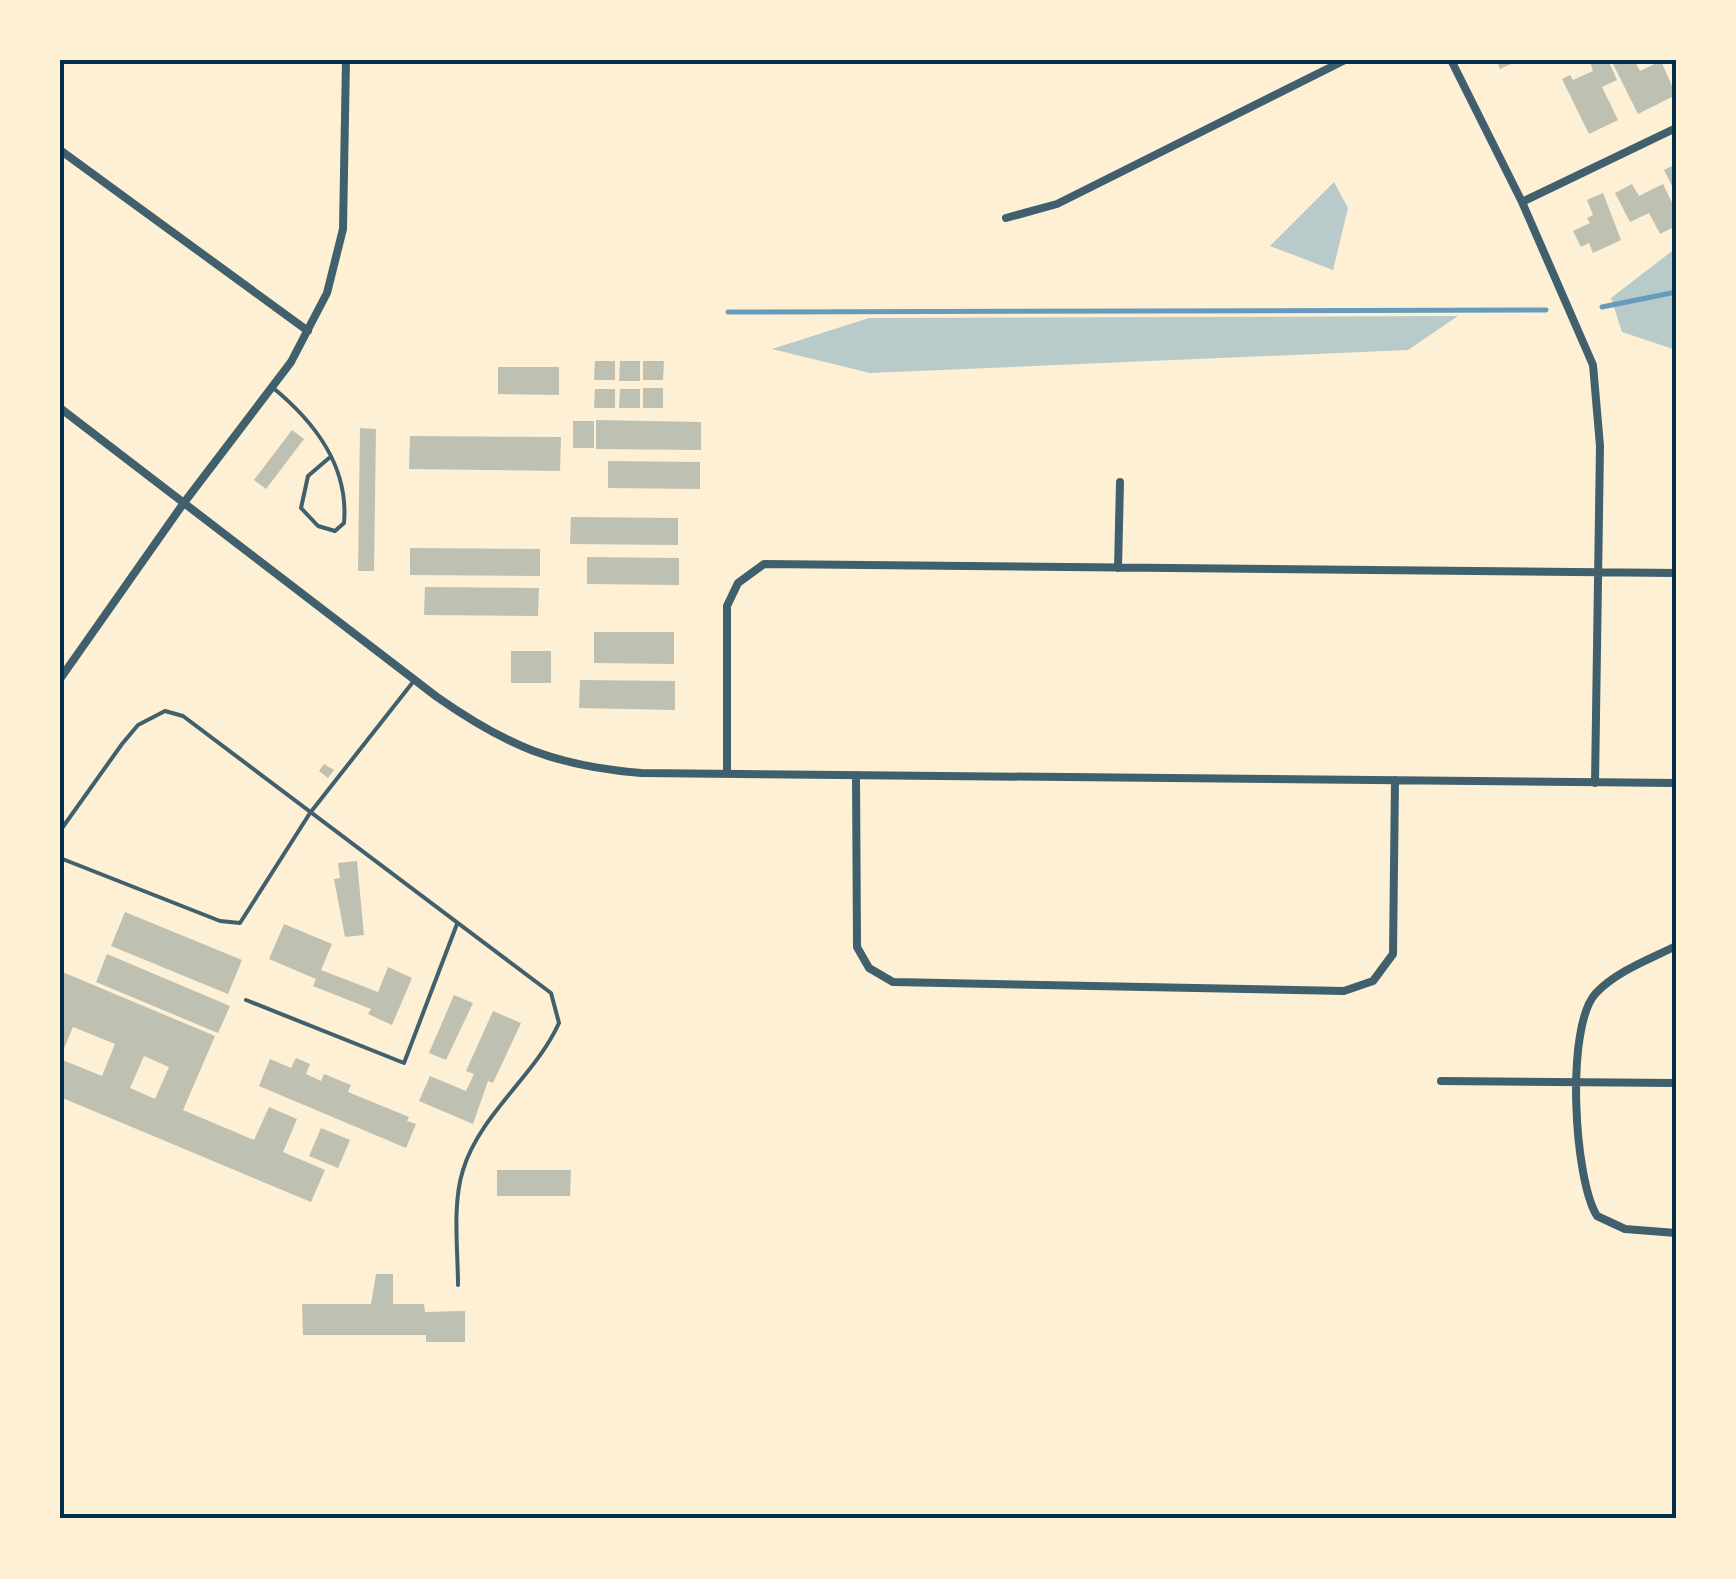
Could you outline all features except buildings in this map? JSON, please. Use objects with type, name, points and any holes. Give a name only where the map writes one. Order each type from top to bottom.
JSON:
[{"type":"street","points":[[60,679],[183,504],[272,388],[327,293],[340,251],[346,60]]},
{"type":"street","points":[[1006,218],[1057,204],[1345,60]]},
{"type":"street","points":[[1451,60],[1522,202],[1593,365],[1599,408],[1595,783]]},
{"type":"street","points":[[1522,202],[1676,128]]},
{"type":"street","points":[[60,150],[308,331]]},
{"type":"street","points":[[60,408],[414,680],[491,735],[551,760],[622,771],[1676,783]]},
{"type":"street","points":[[1118,568],[1120,482]]},
{"type":"street","points":[[727,773],[727,606],[738,584],[764,564],[1676,573]]},
{"type":"street","points":[[856,775],[855,934],[862,958],[881,976],[906,986],[1304,990],[1360,988],[1383,972],[1392,954],[1395,780]]},
{"type":"street","points":[[1676,946],[1596,993],[1582,1026],[1577,1081],[1582,1174],[1590,1204],[1609,1224],[1646,1232],[1676,1232]]},
{"type":"street","points":[[1441,1081],[1676,1083]]},
{"type":"lane","points":[[272,388],[321,434],[340,477],[345,499],[344,524],[335,531],[322,529],[301,508],[308,476],[329,458]]},
{"type":"lane","points":[[60,858],[220,921],[240,923],[310,813],[414,680]]},
{"type":"lane","points":[[60,831],[138,725],[165,711],[183,716],[551,993],[559,1011],[559,1023],[541,1060],[477,1140],[462,1171],[458,1285]]},
{"type":"lane","points":[[246,1000],[404,1063],[457,924]]},
{"type":"shaded area","points":[[1334,182],[1348,208],[1333,270],[1270,246]]},
{"type":"shaded area","points":[[1676,248],[1676,350],[1622,332],[1611,298]]},
{"type":"shaded area","points":[[1458,316],[1408,350],[870,373],[772,349],[869,318]]},
{"type":"waterway","points":[[1602,307],[1676,292]]},
{"type":"waterway","points":[[728,312],[1546,310]]}]
